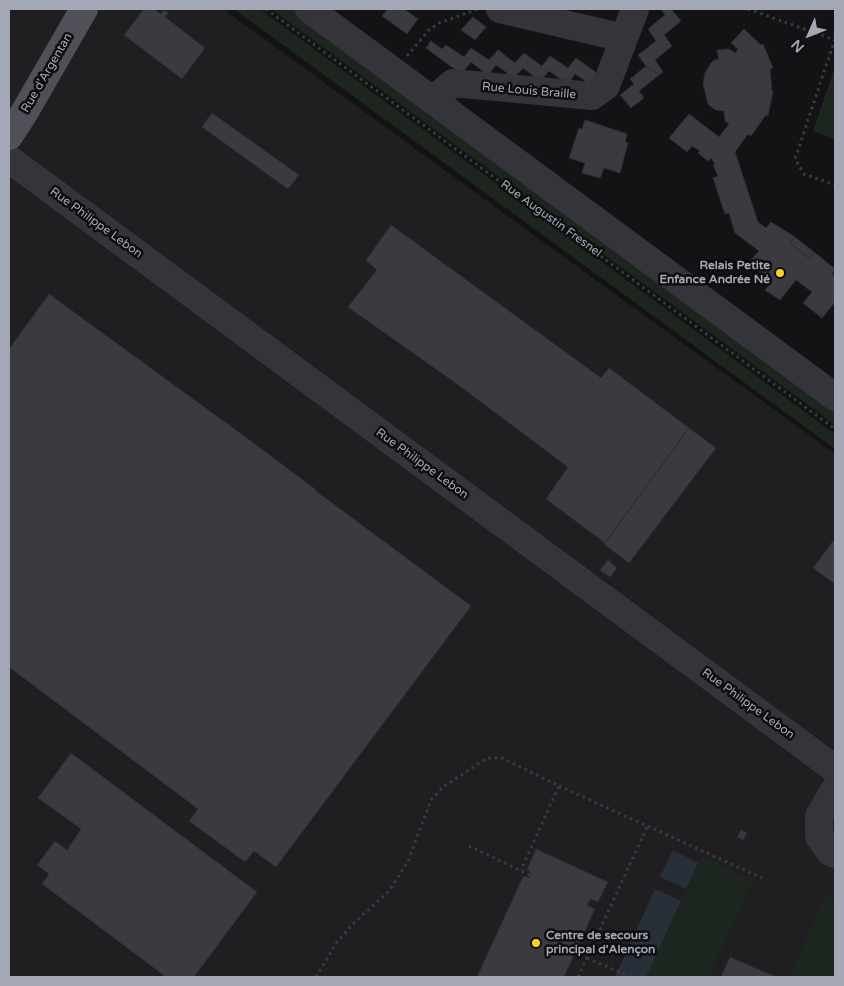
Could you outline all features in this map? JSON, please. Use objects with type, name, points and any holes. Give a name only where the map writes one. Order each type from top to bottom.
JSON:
[{"type":"main road","name":"Rue d'Argentan","points":[[9,136],[84,9]]},
{"type":"street","name":"Rue Augustin Fresnel","points":[[309,9],[835,397]]},
{"type":"street","points":[[500,9],[624,38]]},
{"type":"street","name":"Rue Louis Braille","points":[[433,100],[453,84],[592,96],[606,86],[635,9]]},
{"type":"street","name":"Rue Philippe Lebon","points":[[9,159],[835,769]]},
{"type":"street","points":[[835,789],[819,816],[827,835],[818,836],[830,852],[835,854]]},
{"type":"path","name":"Rue Augustin Fresnel","points":[[266,9],[835,429]]},
{"type":"path","points":[[394,72],[429,30],[439,23],[478,9]]},
{"type":"path","points":[[748,9],[835,39],[795,159],[804,174],[835,185]]},
{"type":"path","points":[[316,977],[337,942],[354,923],[390,890],[408,861],[431,800],[443,787],[487,758],[502,758],[647,827],[762,878]]},
{"type":"path","points":[[520,870],[559,786]]},
{"type":"path","points":[[578,977],[647,827]]},
{"type":"path","points":[[469,846],[530,875]]},
{"type":"path","points":[[588,958],[631,977]]},
{"type":"shaded area","points":[[9,9],[223,9],[835,454],[835,977],[9,977]]},
{"type":"shaded area","points":[[234,9],[260,9],[835,434],[835,449]]},
{"type":"shaded area","points":[[271,9],[294,9],[835,409],[835,425]]},
{"type":"shaded area","points":[[835,67],[835,139],[813,131]]},
{"type":"shaded area","points":[[673,850],[698,863],[686,889],[660,877]]},
{"type":"shaded area","points":[[703,855],[753,881],[709,977],[646,977]]},
{"type":"shaded area","points":[[655,889],[681,901],[646,977],[615,977]]},
{"type":"shaded area","points":[[830,895],[835,898],[835,977],[789,977],[824,898]]},
{"type":"building","points":[[144,9],[153,9],[161,14],[164,10],[168,13],[165,17],[205,48],[182,79],[124,35]]},
{"type":"building","points":[[388,9],[404,9],[418,19],[407,34],[382,16]]},
{"type":"building","points":[[661,9],[674,9],[672,10],[681,21],[664,35],[672,46],[655,60],[663,72],[659,75],[646,66],[638,55],[656,41],[648,29],[665,15]]},
{"type":"building","points":[[473,17],[486,27],[475,40],[461,30]]},
{"type":"building","points":[[744,29],[761,45],[763,44],[773,68],[770,69],[773,92],[768,116],[766,115],[751,136],[748,134],[735,152],[758,222],[766,228],[771,222],[795,237],[790,243],[809,258],[814,252],[835,269],[832,274],[835,277],[835,302],[822,318],[803,303],[812,292],[796,280],[780,300],[765,290],[772,282],[758,271],[760,269],[750,261],[759,251],[735,233],[729,213],[725,214],[713,178],[718,176],[713,165],[715,164],[711,158],[708,161],[698,153],[700,151],[692,146],[687,152],[669,138],[689,114],[719,137],[729,124],[725,121],[724,111],[715,110],[708,104],[703,84],[705,73],[711,63],[719,59],[717,50],[729,49],[735,53],[738,49],[731,43]]},
{"type":"building","points":[[431,41],[442,49],[446,45],[464,57],[471,48],[489,60],[498,50],[515,63],[524,53],[542,66],[550,56],[568,68],[576,58],[601,76],[593,86],[575,74],[568,84],[549,71],[540,81],[523,68],[514,78],[496,65],[488,75],[471,62],[461,74],[426,48]]},
{"type":"building","points":[[646,66],[659,75],[639,91],[644,98],[631,108],[620,95],[634,84],[630,79]]},
{"type":"building","points":[[212,113],[299,175],[288,189],[202,127]]},
{"type":"building","points":[[585,120],[627,134],[625,142],[628,143],[620,173],[604,168],[600,178],[582,173],[585,163],[569,158],[579,128],[582,129]]},
{"type":"building","points":[[391,225],[601,378],[609,368],[689,428],[605,543],[546,499],[568,467],[457,384],[348,307],[377,270],[366,260]]},
{"type":"building","points":[[795,237],[814,252],[809,258],[790,243]]},
{"type":"building","points":[[49,294],[255,444],[471,606],[276,867],[254,851],[245,862],[189,821],[198,809],[9,667],[9,349]]},
{"type":"building","points":[[689,428],[716,448],[629,563],[604,544]]},
{"type":"building","points":[[833,541],[835,542],[835,584],[813,568]]},
{"type":"building","points":[[608,560],[617,568],[610,577],[600,570]]},
{"type":"building","points":[[71,753],[257,892],[194,977],[166,977],[42,884],[49,874],[37,865],[55,841],[67,850],[81,829],[38,798]]},
{"type":"building","points":[[741,830],[747,833],[743,840],[737,837]]},
{"type":"building","name":"Centre de secours principal d'Alençon","points":[[536,849],[608,882],[598,902],[590,899],[587,906],[595,909],[564,977],[477,977],[522,879],[524,876],[529,878],[531,872],[527,870]]},
{"type":"building","points":[[730,957],[776,977],[721,977]]},
{"type":"place","name":"Relais Petite Enfance Andrée Né","points":[[780,273]]},
{"type":"place","name":"Centre de secours principal d'Alençon","points":[[536,943]]}]
